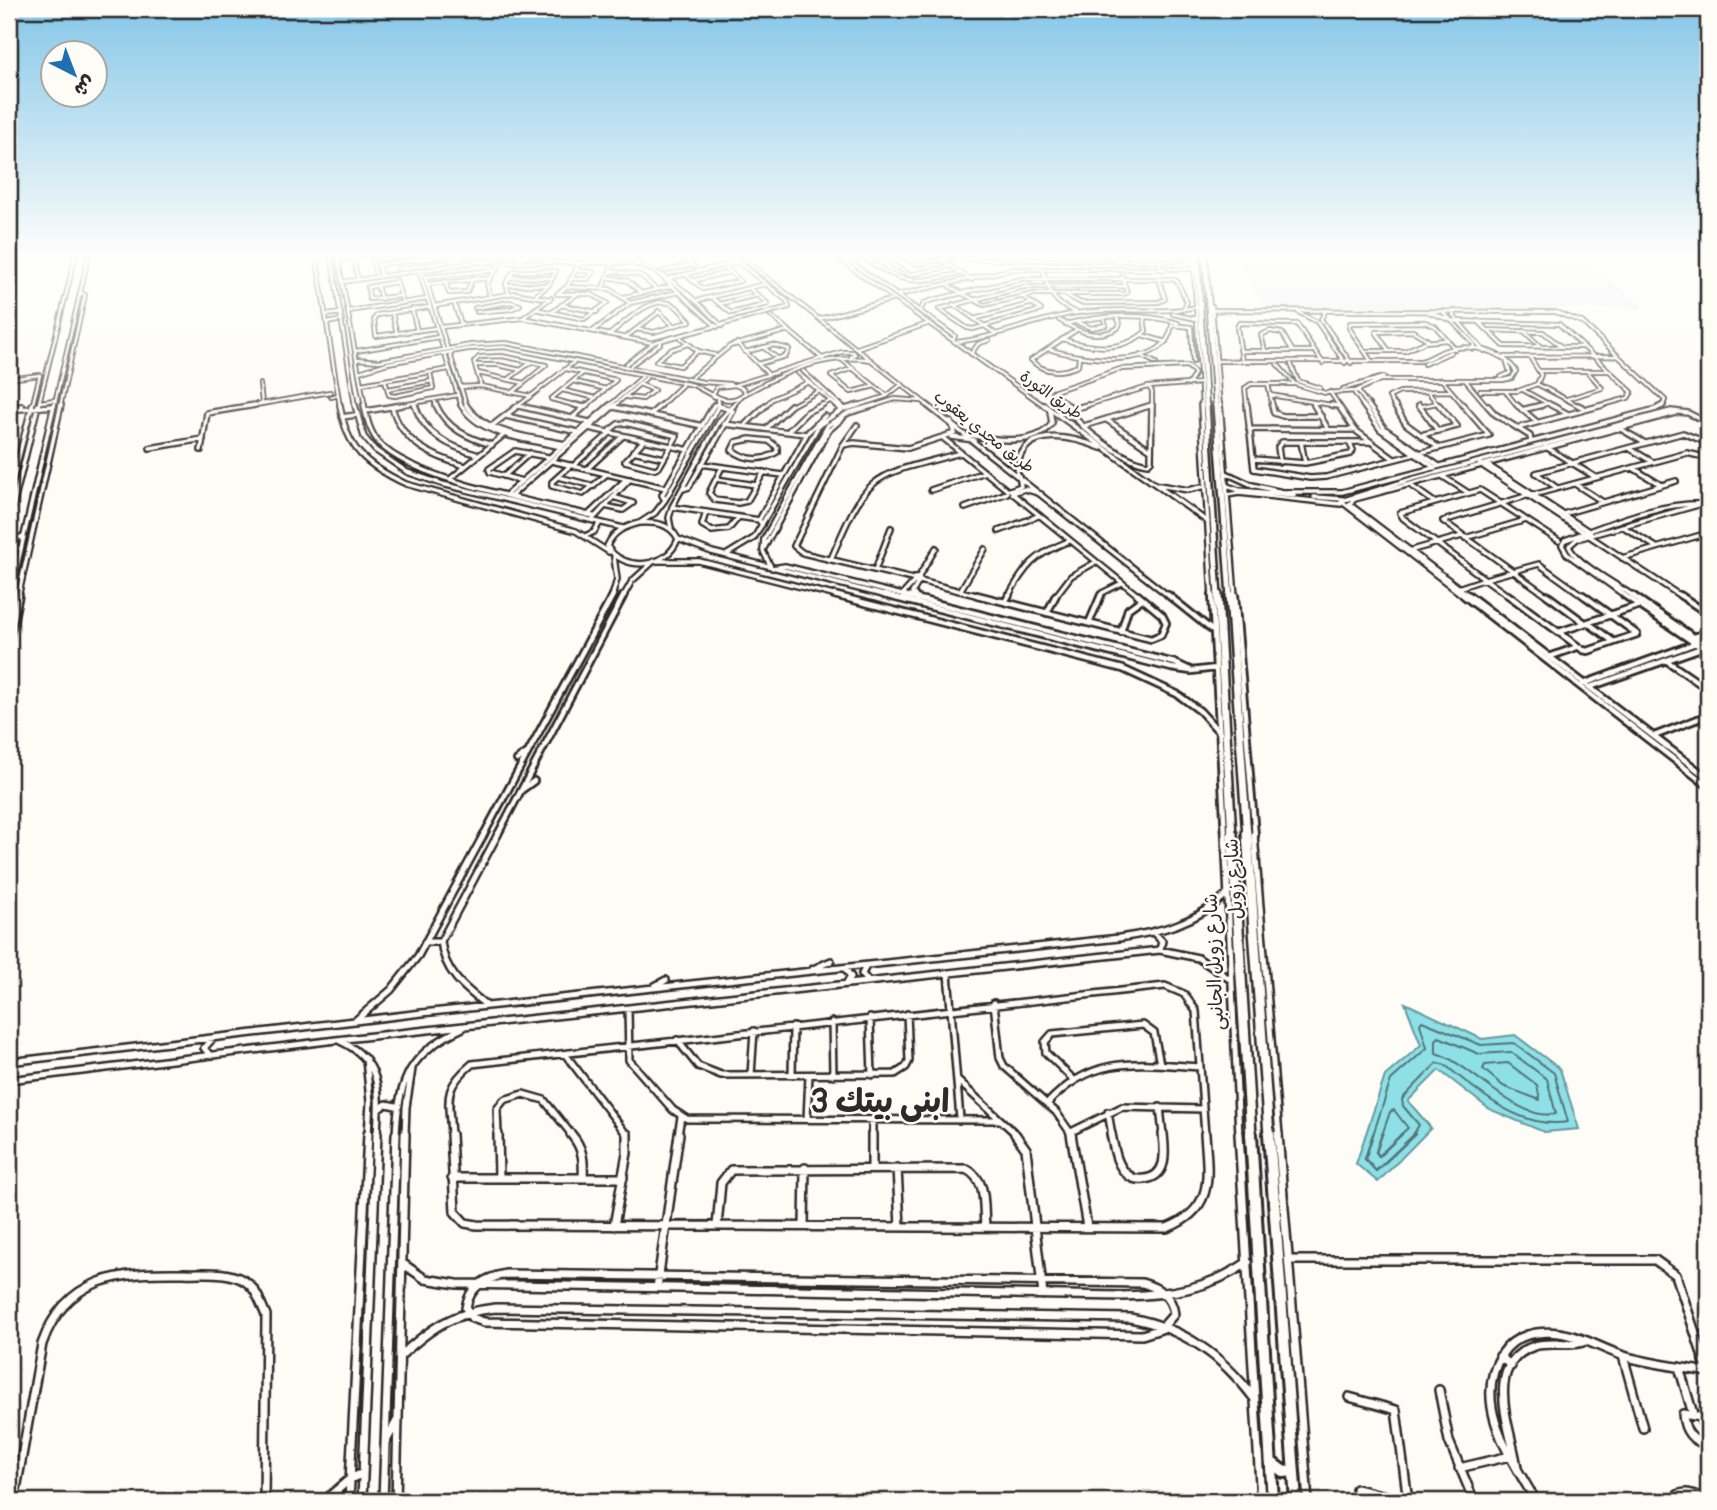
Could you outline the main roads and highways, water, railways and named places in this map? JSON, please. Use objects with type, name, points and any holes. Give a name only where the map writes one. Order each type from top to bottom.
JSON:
[{"type":"main road","name":"شارع زويل","points":[[1206,324],[1222,455],[1229,593],[1296,1501]]},
{"type":"main road","name":"شارع زويل","points":[[1209,350],[1211,542],[1224,700],[1223,743],[1229,764],[1236,963],[1273,1501]]},
{"type":"main road","points":[[1217,592],[1229,593]]},
{"type":"main road","points":[[1217,604],[1222,602],[1230,605]]},
{"type":"main road","points":[[1224,700],[1237,702]]},
{"type":"main road","points":[[1229,764],[1235,768],[1242,765]]},
{"type":"main road","points":[[1228,788],[1236,779],[1243,783]]},
{"type":"main road","points":[[1272,1463],[1280,1470],[1293,1471]]},
{"type":"water","points":[[1405,1003],[1482,1039],[1515,1035],[1560,1069],[1579,1129],[1544,1132],[1489,1109],[1439,1070],[1408,1101],[1431,1128],[1378,1182],[1356,1164],[1385,1076],[1421,1045]]},
{"type":"district","name":"ابنى بيتك 3","points":[[880,1102]]}]
